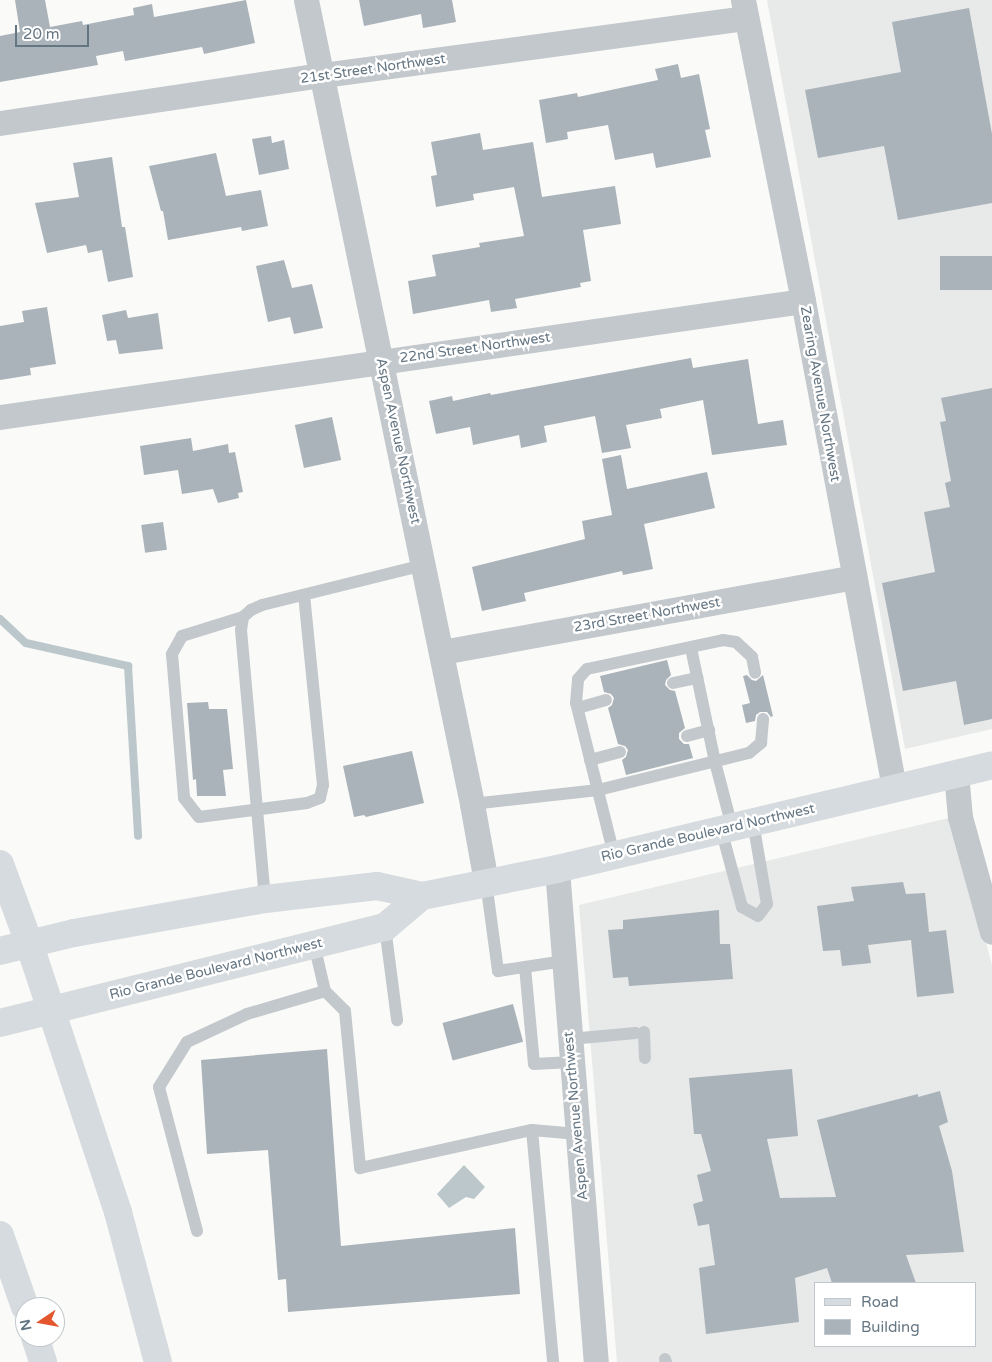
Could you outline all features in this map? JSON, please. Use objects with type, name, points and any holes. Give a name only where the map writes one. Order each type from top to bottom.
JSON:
[{"type":"main road","name":"Rio Grande Boulevard Northwest","points":[[0,951],[29,943],[265,899],[376,886],[422,896],[557,869],[992,765]]},
{"type":"main road","points":[[0,864],[29,943],[118,1212],[158,1362]]},
{"type":"main road","name":"Rio Grande Boulevard Northwest","points":[[0,1023],[385,927],[422,896]]},
{"type":"main road","points":[[0,1235],[22,1297]]},
{"type":"main road","points":[[38,1347],[43,1362]]},
{"type":"street","name":"Aspen Avenue Northwest","points":[[306,0],[442,652],[486,882]]},
{"type":"street","name":"21st Street Northwest","points":[[0,123],[745,9]]},
{"type":"street","name":"Zearing Avenue Northwest","points":[[745,9],[803,301],[853,577],[894,788]]},
{"type":"street","name":"22nd Street Northwest","points":[[0,417],[803,301]]},
{"type":"street","name":"23rd Street Northwest","points":[[442,652],[853,577]]},
{"type":"street","points":[[956,774],[960,817],[992,932]]},
{"type":"street","name":"Aspen Avenue Northwest","points":[[557,869],[596,1362]]},
{"type":"lane","points":[[304,595],[322,785],[320,798],[307,803],[199,817],[184,798],[172,664],[172,654],[182,636],[243,617],[251,610],[262,606],[304,595],[424,565]]},
{"type":"lane","points":[[243,617],[241,630],[265,899]]},
{"type":"lane","points":[[614,855],[578,708],[578,679],[587,669],[724,640],[736,642],[752,657],[754,673]]},
{"type":"lane","points":[[691,648],[715,762],[736,826],[768,904],[758,916],[742,906],[736,826]]},
{"type":"lane","points":[[673,683],[697,678]]},
{"type":"lane","points":[[578,708],[606,700]]},
{"type":"lane","points":[[472,804],[598,790],[749,753],[761,742],[764,719]]},
{"type":"lane","points":[[687,736],[708,730]]},
{"type":"lane","points":[[590,760],[620,752]]},
{"type":"lane","points":[[486,882],[498,971],[564,962]]},
{"type":"lane","points":[[385,927],[397,1020]]},
{"type":"lane","points":[[314,944],[325,991],[345,1011],[360,1168],[532,1130],[578,1134]]},
{"type":"lane","points":[[525,967],[534,1064],[571,1051],[640,1033],[645,1058]]},
{"type":"lane","points":[[197,1231],[159,1087],[187,1042],[247,1014],[325,991]]},
{"type":"lane","points":[[532,1130],[553,1362]]},
{"type":"shaded area","points":[[767,0],[992,0],[992,729],[905,749]]},
{"type":"shaded area","points":[[953,817],[992,965],[992,1362],[617,1362],[579,905]]},
{"type":"shaded area","points":[[464,1165],[485,1187],[474,1199],[466,1197],[449,1208],[437,1194]]},
{"type":"building","points":[[15,0],[45,0],[50,27],[82,21],[83,25],[134,15],[133,8],[152,4],[154,17],[246,0],[255,43],[204,54],[202,47],[125,61],[123,51],[96,56],[98,65],[0,82],[0,36],[20,32]]},
{"type":"building","points":[[359,0],[452,0],[456,22],[423,28],[421,14],[364,26]]},
{"type":"building","points":[[969,8],[992,134],[992,203],[898,220],[884,146],[818,158],[805,90],[901,72],[892,22]]},
{"type":"building","points":[[678,64],[681,78],[699,74],[710,129],[705,130],[711,157],[656,168],[653,153],[615,160],[608,125],[567,132],[568,139],[546,143],[539,100],[577,93],[578,97],[658,80],[655,69]]},
{"type":"building","points":[[480,133],[483,150],[533,142],[542,197],[615,186],[621,224],[583,230],[591,281],[580,283],[581,287],[515,299],[517,308],[491,312],[489,300],[413,314],[408,281],[436,276],[432,255],[480,247],[479,243],[524,236],[514,187],[473,194],[474,200],[436,207],[431,176],[437,175],[431,142]]},
{"type":"building","points":[[271,136],[272,143],[284,140],[289,169],[259,175],[252,139]]},
{"type":"building","points":[[216,153],[226,196],[261,190],[268,226],[242,231],[241,227],[168,240],[163,211],[161,211],[149,166]]},
{"type":"building","points":[[112,157],[122,227],[125,227],[133,277],[108,282],[102,250],[88,253],[86,245],[47,253],[35,203],[79,197],[73,163]]},
{"type":"building","points":[[940,256],[992,256],[992,290],[940,290]]},
{"type":"building","points":[[284,260],[292,288],[312,284],[323,328],[294,334],[290,317],[268,322],[256,266]]},
{"type":"building","points":[[47,307],[56,364],[30,368],[31,375],[0,380],[0,326],[24,322],[22,311]]},
{"type":"building","points":[[126,310],[128,318],[158,313],[163,349],[119,354],[116,340],[107,341],[102,315]]},
{"type":"building","points":[[691,358],[693,368],[748,359],[758,424],[783,420],[787,445],[712,455],[703,400],[660,409],[662,418],[626,425],[631,448],[602,453],[595,416],[544,426],[547,442],[521,448],[519,435],[473,445],[470,427],[436,434],[429,401],[452,396],[453,401],[490,393],[491,395]]},
{"type":"building","points":[[992,388],[992,719],[964,725],[956,681],[903,691],[882,583],[935,572],[924,512],[950,507],[945,483],[951,481],[940,422],[946,421],[941,398]]},
{"type":"building","points":[[332,417],[341,460],[304,468],[295,425]]},
{"type":"building","points":[[191,438],[193,451],[228,444],[229,453],[235,452],[243,492],[238,493],[239,498],[218,503],[213,489],[182,494],[178,470],[144,475],[140,446]]},
{"type":"building","points":[[621,455],[627,489],[707,472],[715,508],[644,524],[653,569],[623,575],[622,571],[524,593],[526,601],[482,611],[472,567],[585,539],[582,521],[612,515],[602,459]]},
{"type":"building","points":[[163,522],[167,550],[145,553],[141,525]]},
{"type":"building","points":[[667,660],[671,675],[666,680],[665,685],[670,690],[675,691],[685,728],[679,733],[679,739],[684,744],[689,744],[693,758],[626,775],[622,760],[626,757],[628,750],[625,746],[618,744],[608,708],[612,705],[614,698],[611,694],[604,692],[600,676]]},
{"type":"building","points":[[747,675],[756,681],[763,675],[773,716],[771,717],[767,712],[760,712],[756,715],[755,721],[746,723],[742,705],[750,703],[743,676]]},
{"type":"building","points":[[208,702],[209,709],[227,709],[233,769],[223,770],[226,796],[197,796],[196,779],[193,780],[187,703]]},
{"type":"building","points":[[412,751],[424,803],[366,817],[364,815],[354,817],[343,766]]},
{"type":"building","points":[[903,882],[906,894],[925,893],[929,932],[946,930],[954,993],[917,997],[911,940],[868,945],[871,963],[842,966],[840,950],[823,951],[817,906],[854,901],[851,887]]},
{"type":"building","points":[[719,910],[720,944],[730,944],[733,979],[629,986],[628,977],[613,978],[608,930],[623,929],[623,920]]},
{"type":"building","points":[[513,1004],[523,1042],[453,1061],[442,1023]]},
{"type":"building","points":[[327,1049],[341,1246],[515,1228],[520,1294],[288,1312],[286,1279],[278,1280],[268,1150],[207,1154],[201,1060]]},
{"type":"building","points":[[792,1069],[798,1136],[767,1139],[780,1198],[836,1197],[817,1120],[918,1094],[918,1097],[940,1091],[948,1122],[939,1126],[952,1171],[964,1252],[906,1255],[916,1282],[832,1282],[827,1268],[795,1278],[799,1322],[706,1334],[699,1268],[715,1265],[709,1224],[698,1226],[693,1204],[703,1201],[697,1175],[711,1171],[701,1134],[694,1134],[689,1078]]},
{"type":"waterway","points":[[0,619],[26,643],[128,666],[138,836]]}]
